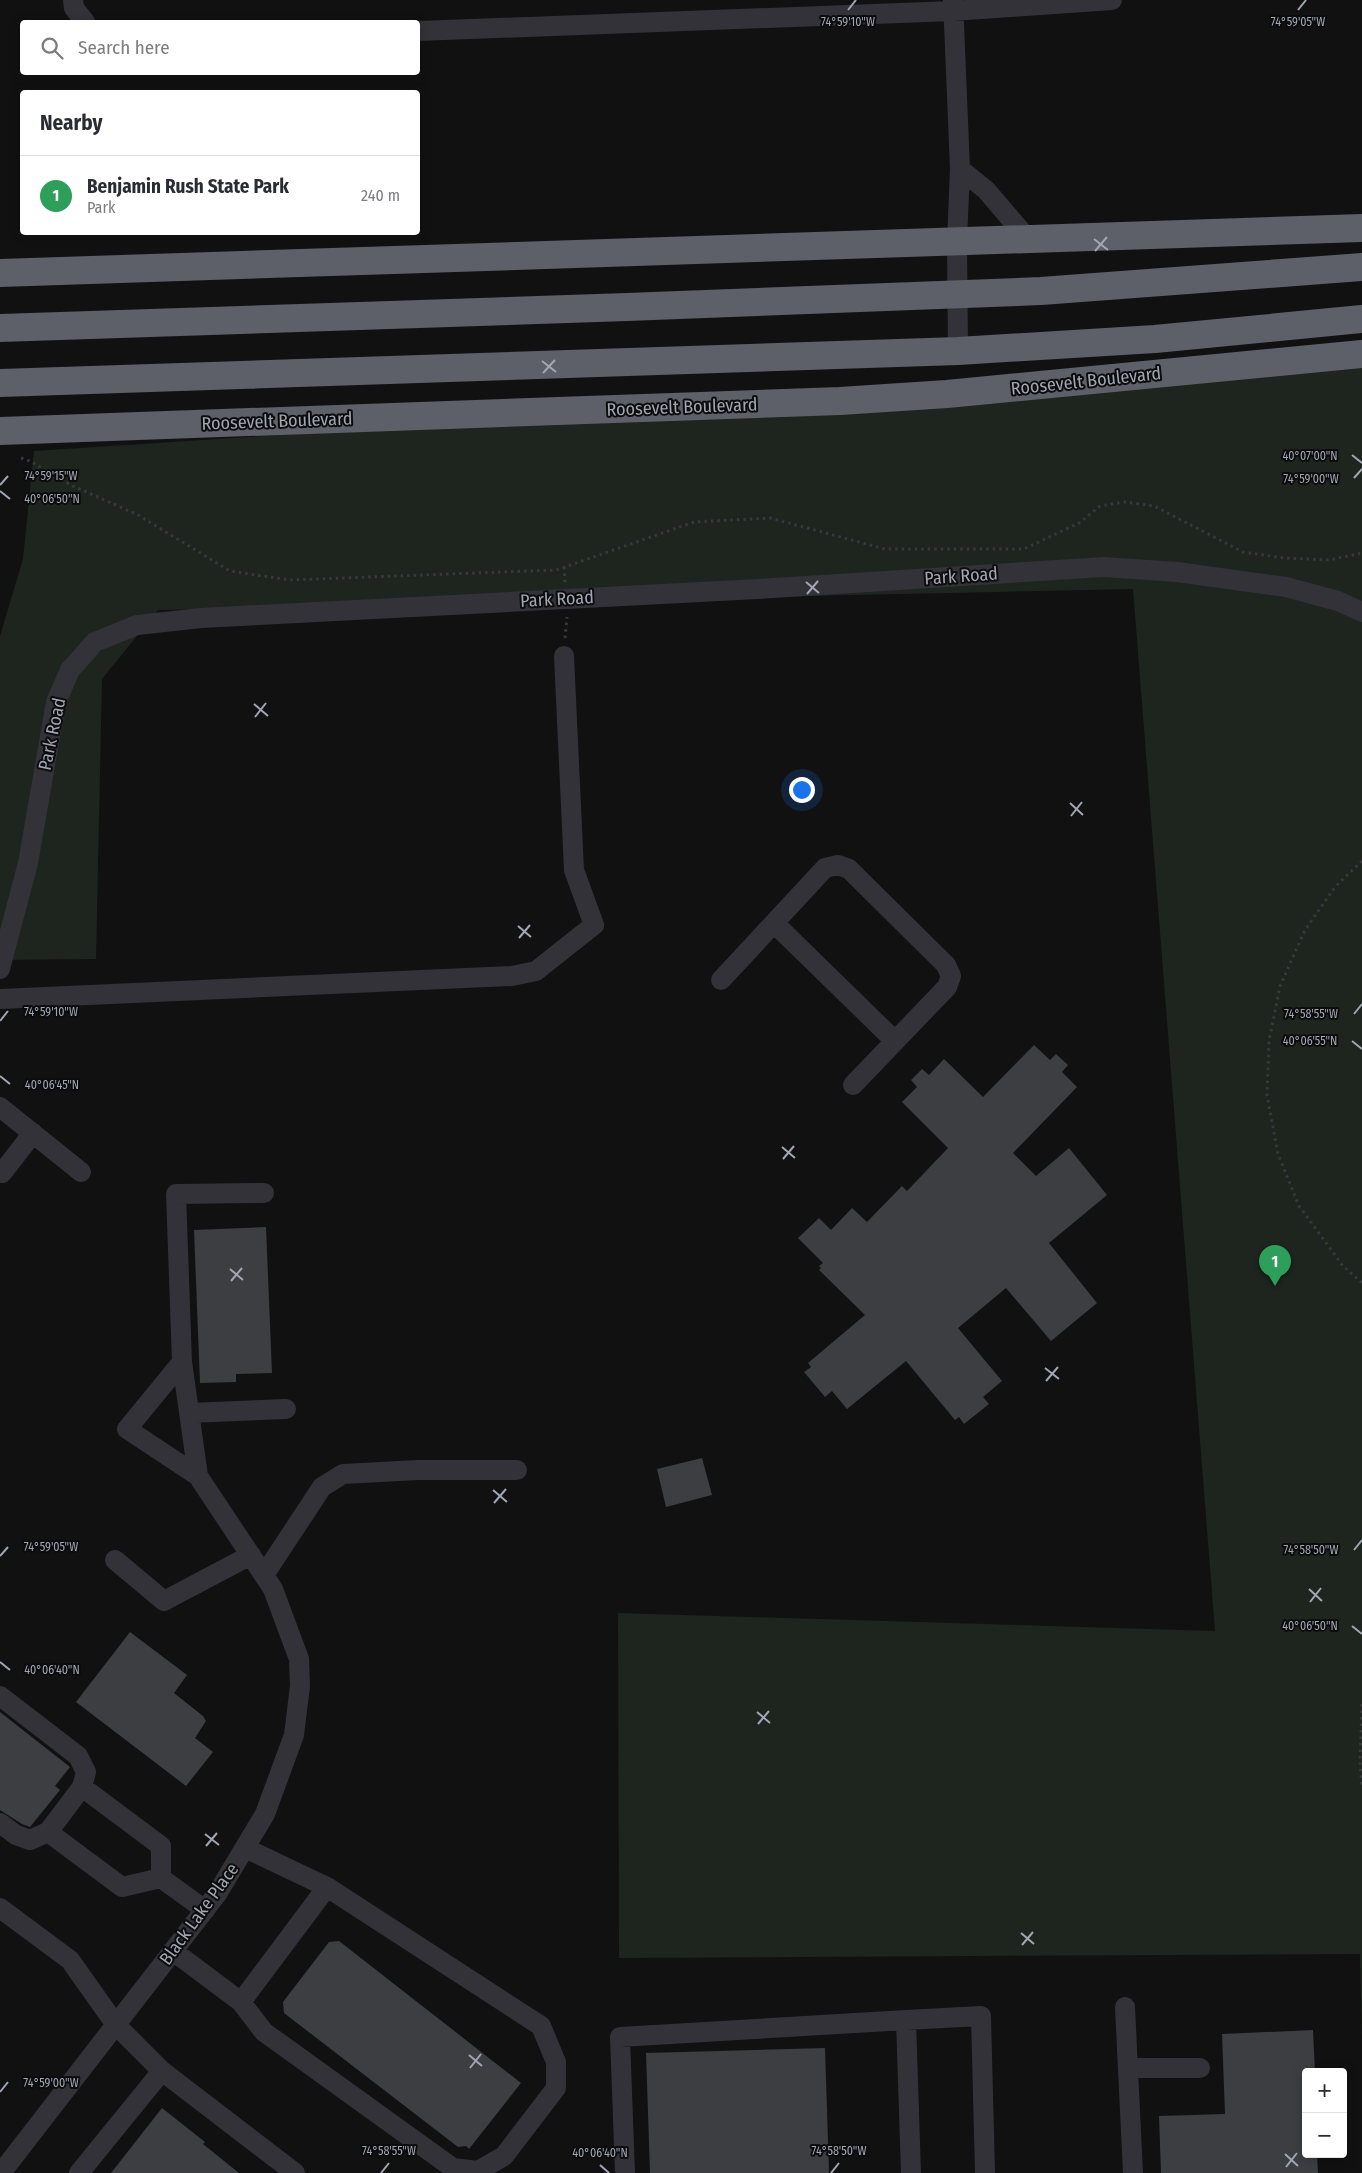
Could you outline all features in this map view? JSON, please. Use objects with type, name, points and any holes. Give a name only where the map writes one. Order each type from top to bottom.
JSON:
[{"type":"highway","points":[[0,273],[1362,228]]},
{"type":"highway","points":[[0,328],[958,294],[1146,284],[1362,267]]},
{"type":"highway","name":"Roosevelt Boulevard","points":[[0,384],[958,351],[1155,339],[1362,319]]},
{"type":"highway","name":"Roosevelt Boulevard","points":[[0,430],[840,401],[947,394],[1362,354]]},
{"type":"street","points":[[73,0],[74,8],[83,20]]},
{"type":"street","points":[[420,31],[953,5],[1112,0]]},
{"type":"street","points":[[953,5],[960,169],[957,241],[958,351]]},
{"type":"street","points":[[960,169],[986,190],[1028,239]]},
{"type":"street","name":"Park Road","points":[[0,969],[28,863],[56,702],[70,670],[95,642],[137,625],[202,618],[758,589],[1104,567],[1177,572],[1286,587],[1338,601],[1362,612]]},
{"type":"street","points":[[0,999],[512,976],[536,971],[594,925],[574,870],[564,656]]},
{"type":"street","points":[[721,980],[825,868],[838,865],[850,869],[946,965],[951,976],[947,987],[854,1085]]},
{"type":"street","points":[[774,923],[895,1042]]},
{"type":"street","points":[[0,1107],[81,1172]]},
{"type":"street","points":[[2,1173],[33,1133]]},
{"type":"street","points":[[198,1476],[182,1362],[176,1194],[264,1193]]},
{"type":"street","points":[[182,1362],[127,1429],[198,1476]]},
{"type":"street","points":[[189,1413],[286,1409]]},
{"type":"street","points":[[269,1582],[322,1487],[343,1474],[428,1470],[517,1470]]},
{"type":"street","name":"Black Lake Place","points":[[1,2173],[217,1894],[265,1814],[294,1735],[300,1686],[299,1659],[269,1582],[198,1476]]},
{"type":"street","points":[[115,1560],[164,1601],[251,1556]]},
{"type":"street","points":[[0,1696],[78,1756],[86,1772],[82,1787],[48,1832],[30,1840],[16,1835],[0,1823]]},
{"type":"street","points":[[82,1787],[161,1846],[161,1878]]},
{"type":"street","points":[[48,1832],[122,1887],[161,1878],[205,1910]]},
{"type":"street","points":[[173,1951],[241,2002],[264,2032],[454,2168],[478,2171],[504,2156],[556,2088],[556,2062],[542,2026],[327,1887],[244,1848]]},
{"type":"street","points":[[241,2002],[327,1887]]},
{"type":"street","points":[[0,1908],[70,1960],[116,2025],[162,2071],[294,2173]]},
{"type":"street","points":[[1125,2007],[1133,2173]]},
{"type":"street","points":[[626,2173],[620,2037],[980,2016],[985,2173]]},
{"type":"street","points":[[906,2020],[910,2173]]},
{"type":"street","points":[[1128,2068],[1200,2068]]},
{"type":"street","points":[[78,2173],[162,2071]]},
{"type":"path","points":[[21,458],[30,461],[71,486],[138,515],[230,571],[289,580],[556,570],[694,522],[770,518],[885,549],[1024,549],[1079,523],[1100,506],[1124,502],[1154,506],[1243,552],[1284,558],[1329,560],[1362,552]]},
{"type":"path","points":[[564,656],[567,611]]},
{"type":"path","points":[[1362,861],[1335,887],[1305,930],[1280,986],[1269,1041],[1267,1095],[1278,1154],[1299,1206],[1343,1266],[1362,1282]]},
{"type":"path","points":[[1362,1704],[1360,1761],[1362,1788]]},
{"type":"shaded area","points":[[1362,365],[1362,2038],[1360,1954],[619,1958],[618,1613],[1215,1631],[1133,589],[158,610],[102,679],[96,959],[0,960],[0,636],[23,559],[34,451]]},
{"type":"building","points":[[1034,1045],[1050,1060],[1056,1054],[1068,1065],[1062,1072],[1077,1087],[1013,1153],[1036,1176],[1069,1148],[1107,1195],[1049,1243],[1097,1303],[1051,1341],[1006,1288],[958,1328],[1002,1381],[983,1397],[989,1404],[964,1424],[959,1417],[955,1420],[906,1361],[847,1409],[832,1391],[825,1397],[804,1372],[811,1367],[808,1363],[865,1315],[819,1270],[821,1268],[819,1266],[823,1263],[798,1238],[819,1218],[831,1230],[852,1208],[867,1222],[902,1186],[907,1191],[948,1148],[902,1102],[917,1087],[911,1080],[922,1069],[929,1075],[944,1059],[983,1097]]},
{"type":"building","points":[[266,1227],[272,1373],[236,1374],[236,1382],[200,1383],[194,1230]]},
{"type":"building","points":[[702,1458],[712,1495],[666,1507],[657,1469]]},
{"type":"building","points":[[130,1632],[187,1675],[174,1693],[203,1716],[206,1721],[195,1738],[213,1752],[186,1786],[76,1702]]},
{"type":"building","points":[[0,1712],[70,1767],[55,1786],[60,1790],[30,1827],[0,1810]]},
{"type":"building","points":[[339,1941],[521,2083],[469,2149],[466,2146],[458,2147],[284,2013],[283,2002],[329,1942]]},
{"type":"building","points":[[1313,2030],[1315,2068],[1302,2068],[1302,2158],[1317,2158],[1318,2173],[1161,2173],[1159,2116],[1225,2114],[1222,2034]]},
{"type":"building","points":[[825,2048],[829,2173],[650,2173],[646,2053]]},
{"type":"building","points":[[162,2108],[205,2142],[203,2144],[239,2173],[111,2173]]},
{"type":"place","name":"Benjamin Rush State Park","points":[[1275,1286]]}]
